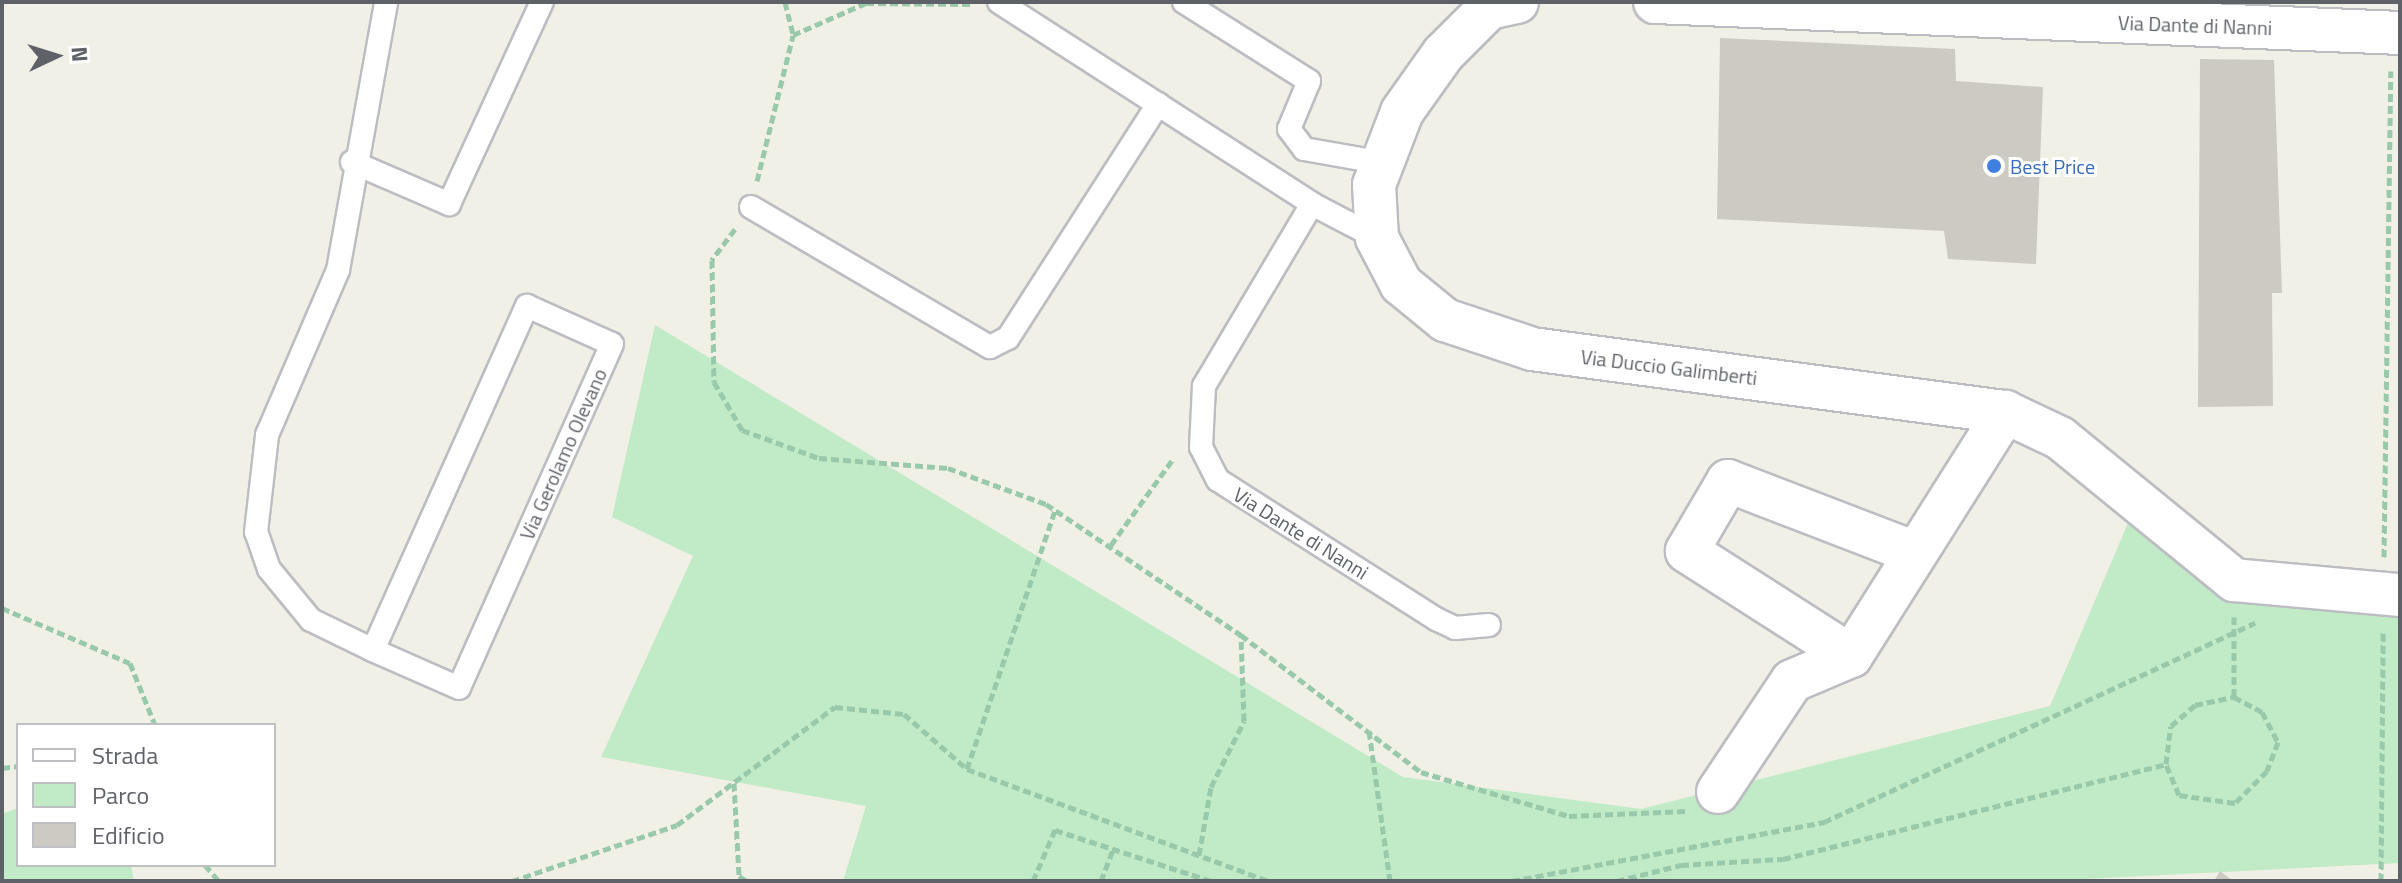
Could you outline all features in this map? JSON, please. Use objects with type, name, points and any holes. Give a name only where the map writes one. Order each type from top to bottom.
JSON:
[{"type":"street","name":"Via Dante di Nanni","points":[[1655,2],[2096,11],[2396,33]]},
{"type":"street","points":[[1377,238],[1374,185],[1402,112],[1443,54],[1498,4]]},
{"type":"street","name":"Via Duccio Galimberti","points":[[1377,238],[1401,284],[1445,320],[1532,349],[2005,412],[2060,438],[2234,580]]},
{"type":"street","points":[[1718,792],[1792,681],[1851,656],[2005,412]]},
{"type":"street","points":[[1851,656],[1687,551],[1728,481],[1916,553]]},
{"type":"street","points":[[2234,580],[2384,605]]},
{"type":"lane","name":"Via Gerolamo Olevano","points":[[373,650],[527,306],[612,344],[459,688],[373,650],[311,620],[269,569],[256,532],[267,435],[338,270],[352,162],[386,2]]},
{"type":"lane","points":[[352,162],[449,204],[542,2]]},
{"type":"lane","points":[[1184,2],[1309,81],[1289,129],[1304,149],[1383,163]]},
{"type":"lane","points":[[1001,3],[1312,204],[1377,238]]},
{"type":"lane","points":[[751,207],[990,347],[1008,338],[1158,104]]},
{"type":"lane","name":"Via Dante di Nanni","points":[[1312,204],[1204,386],[1199,422],[1201,447],[1218,480],[1436,619],[1455,628],[1489,625]]},
{"type":"path","points":[[785,2],[793,35],[751,207],[712,260],[714,382],[742,430],[819,458],[948,468],[1055,510],[1241,635],[1421,772],[1569,816],[1682,814],[1718,792]]},
{"type":"path","points":[[793,35],[866,3],[1001,3]]},
{"type":"path","points":[[2381,881],[2383,625],[2396,33]]},
{"type":"path","points":[[1111,545],[1199,422]]},
{"type":"path","points":[[967,769],[1055,510]]},
{"type":"path","points":[[2234,580],[2234,697]]},
{"type":"path","points":[[2,608],[130,663],[154,723]]},
{"type":"path","points":[[1512,881],[1824,822],[2234,632],[2274,622]]},
{"type":"path","points":[[1199,855],[1211,787],[1244,721],[1241,635]]},
{"type":"path","points":[[2234,697],[2262,712],[2278,742],[2252,792],[2235,803],[2179,795],[2166,764],[2171,726],[2195,705],[2234,697]]},
{"type":"path","points":[[512,881],[677,825],[835,707],[904,714],[967,769],[1268,881]]},
{"type":"path","points":[[1369,730],[1390,881]]},
{"type":"path","points":[[1617,881],[1681,865],[1783,859],[2166,764]]},
{"type":"path","points":[[734,782],[739,876],[747,881]]},
{"type":"path","points":[[1033,881],[1055,830],[1211,881]]},
{"type":"path","points":[[1101,881],[1114,847]]},
{"type":"green space","points":[[655,325],[1403,777],[1641,809],[2050,706],[2137,502],[2234,580],[2400,594],[2400,863],[2045,881],[843,881],[866,806],[601,757],[693,556],[612,517]]},
{"type":"green space","points":[[16,809],[16,867],[131,867],[134,881],[2,881],[2,814]]},
{"type":"building","points":[[1720,38],[1955,49],[1956,81],[2043,87],[2036,264],[1948,259],[1944,231],[1717,219]]},
{"type":"building","points":[[2200,59],[2274,60],[2282,293],[2272,293],[2273,406],[2198,407]]},
{"type":"building","points":[[2220,871],[2233,881],[2214,881]]},
{"type":"place","name":"Best Price","points":[[1994,166]]}]
